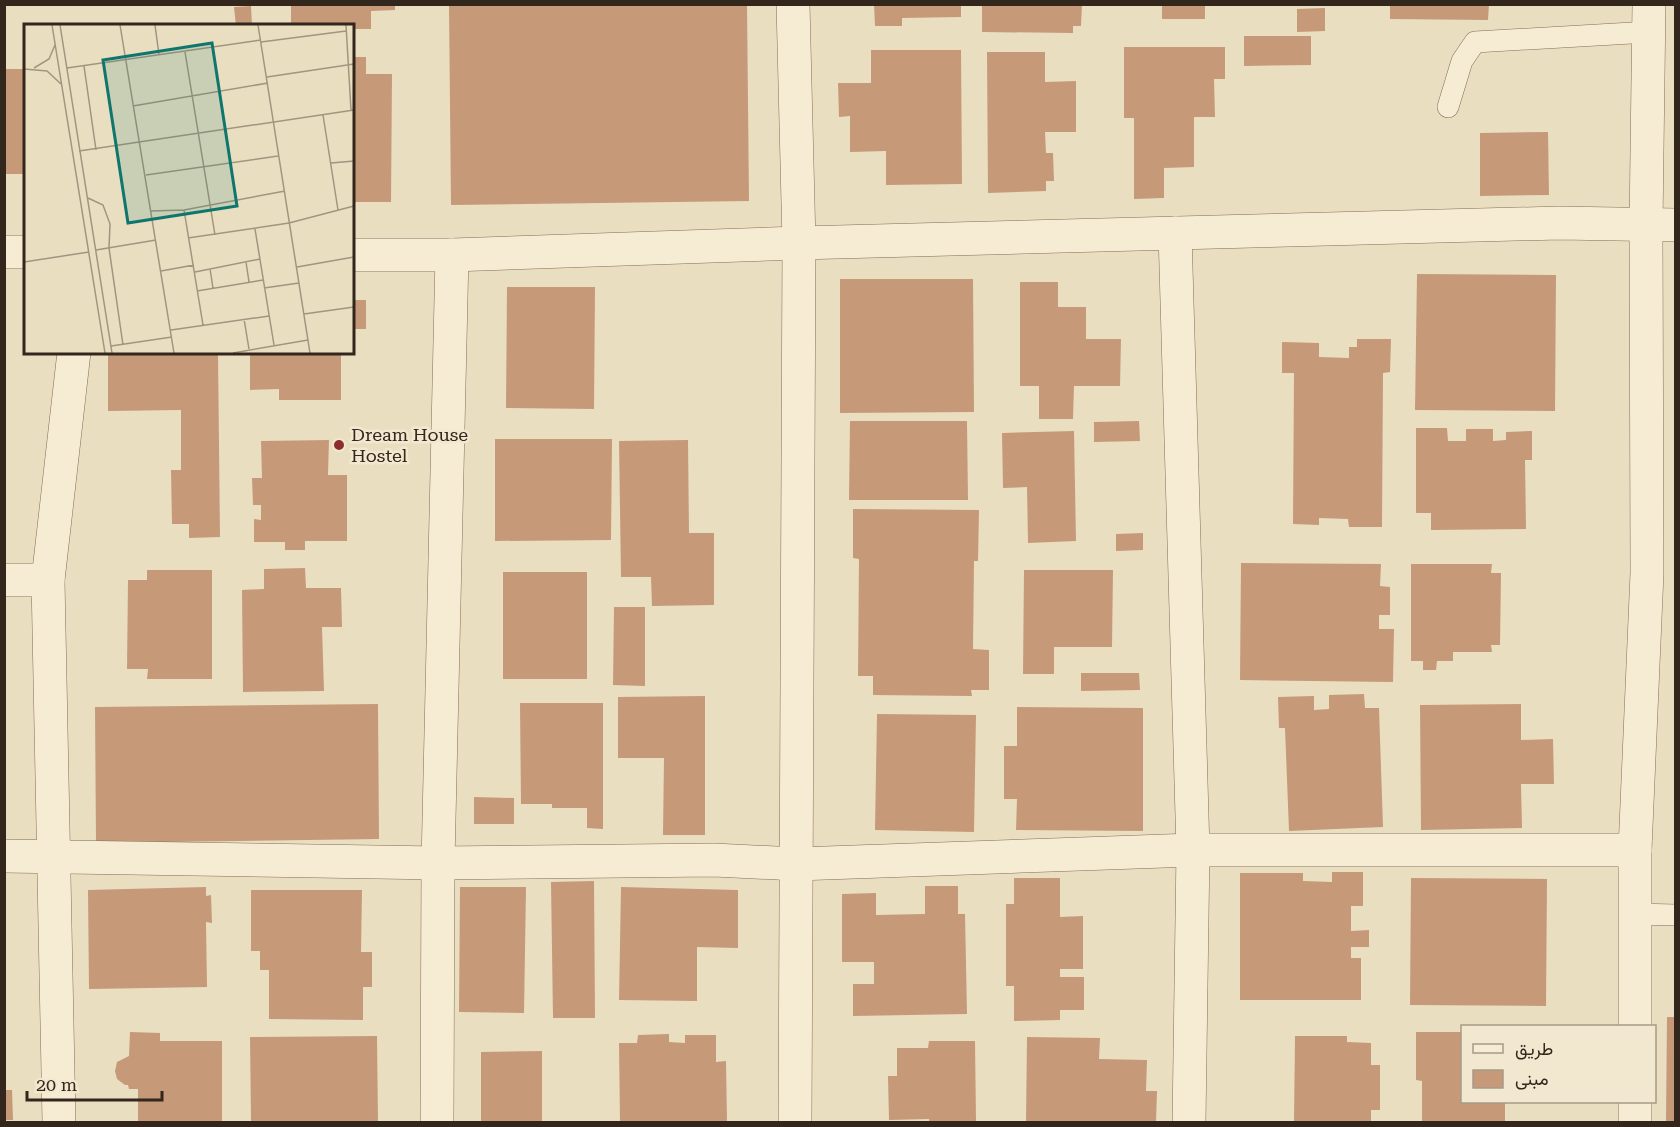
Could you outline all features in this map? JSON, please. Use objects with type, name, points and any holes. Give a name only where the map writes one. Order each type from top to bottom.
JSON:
[{"type":"street","points":[[793,4],[800,243],[795,1122]]},
{"type":"street","points":[[1635,1025],[1635,850],[1661,574],[1661,225],[1649,18]]},
{"type":"street","points":[[354,255],[452,255],[800,243],[1559,223],[1661,225]]},
{"type":"street","points":[[1175,233],[1193,850],[1189,1122]]},
{"type":"street","points":[[4,252],[24,252]]},
{"type":"street","points":[[437,1122],[438,863],[452,255]]},
{"type":"street","points":[[59,1122],[48,580],[74,354]]},
{"type":"street","points":[[4,580],[48,580]]},
{"type":"street","points":[[4,856],[438,863],[714,860],[797,864],[1193,850],[1635,850]]},
{"type":"street","points":[[1635,1103],[1635,1122]]},
{"type":"lane","points":[[1448,108],[1462,61],[1475,42],[1649,18]]},
{"type":"lane","points":[[1634,914],[1676,915]]},
{"type":"building","points":[[291,4],[395,4],[395,10],[371,11],[371,29],[354,29],[354,24],[291,24]]},
{"type":"building","points":[[874,4],[961,4],[961,17],[902,18],[902,26],[875,26]]},
{"type":"building","points":[[982,4],[1082,4],[1081,26],[1073,26],[1073,33],[982,32]]},
{"type":"building","points":[[1162,4],[1205,4],[1205,19],[1162,19]]},
{"type":"building","points":[[1390,4],[1489,4],[1488,20],[1390,19]]},
{"type":"building","points":[[449,5],[747,5],[749,201],[451,205]]},
{"type":"building","points":[[251,6],[252,24],[236,24],[234,7]]},
{"type":"building","points":[[1325,8],[1325,31],[1297,32],[1297,9]]},
{"type":"building","points":[[1244,36],[1311,36],[1311,65],[1244,66]]},
{"type":"building","points":[[1124,47],[1225,47],[1225,79],[1214,79],[1215,117],[1194,117],[1194,167],[1164,168],[1164,198],[1134,199],[1134,118],[1124,118]]},
{"type":"building","points":[[871,50],[961,50],[962,184],[886,185],[886,151],[850,152],[850,116],[839,117],[838,83],[871,83]]},
{"type":"building","points":[[987,52],[1045,52],[1045,82],[1076,81],[1076,132],[1045,132],[1046,153],[1053,153],[1054,181],[1046,181],[1046,191],[988,193]]},
{"type":"building","points":[[354,57],[366,57],[366,74],[392,74],[391,202],[354,202]]},
{"type":"building","points":[[4,69],[24,69],[24,174],[4,174]]},
{"type":"building","points":[[1548,132],[1549,195],[1480,196],[1480,133]]},
{"type":"building","points":[[1417,274],[1556,275],[1555,411],[1415,410]]},
{"type":"building","points":[[840,279],[973,279],[974,412],[840,413]]},
{"type":"building","points":[[1020,282],[1058,282],[1058,307],[1086,307],[1086,339],[1121,339],[1120,386],[1074,386],[1073,419],[1039,419],[1039,386],[1020,386]]},
{"type":"building","points":[[507,287],[595,287],[594,409],[506,408]]},
{"type":"building","points":[[354,300],[366,300],[366,329],[354,329]]},
{"type":"building","points":[[1357,339],[1391,339],[1390,372],[1383,373],[1382,527],[1349,527],[1348,519],[1319,518],[1319,525],[1293,524],[1294,373],[1282,373],[1282,342],[1319,343],[1319,357],[1349,358],[1349,347],[1357,347]]},
{"type":"building","points":[[108,354],[218,354],[220,537],[189,538],[189,524],[172,524],[171,470],[181,470],[181,410],[108,411]]},
{"type":"building","points":[[250,354],[341,354],[341,400],[279,400],[279,389],[250,390]]},
{"type":"building","points":[[850,421],[967,421],[968,500],[849,500]]},
{"type":"building","points":[[1139,421],[1140,441],[1094,442],[1094,422]]},
{"type":"building","points":[[1416,428],[1447,428],[1448,441],[1466,441],[1466,429],[1493,429],[1493,441],[1506,440],[1506,432],[1532,431],[1532,460],[1525,460],[1526,529],[1431,530],[1431,513],[1416,513]]},
{"type":"building","points":[[1074,431],[1076,541],[1028,543],[1027,487],[1003,488],[1002,433]]},
{"type":"building","points":[[495,439],[612,439],[611,540],[495,541]]},
{"type":"building","points":[[329,440],[328,475],[347,475],[347,541],[305,541],[305,550],[285,550],[285,542],[254,542],[254,519],[261,520],[261,505],[253,505],[252,478],[262,478],[261,441]]},
{"type":"building","points":[[688,440],[689,533],[714,533],[714,605],[652,606],[651,577],[621,577],[619,441]]},
{"type":"building","points":[[853,509],[979,510],[978,561],[974,561],[973,649],[989,650],[989,690],[971,690],[972,696],[873,695],[873,676],[858,676],[859,559],[853,558]]},
{"type":"building","points":[[1143,533],[1143,550],[1116,551],[1116,534]]},
{"type":"building","points":[[1241,563],[1381,564],[1380,586],[1390,587],[1390,615],[1379,615],[1379,629],[1394,629],[1393,682],[1240,680]]},
{"type":"building","points":[[1411,564],[1492,564],[1491,573],[1501,573],[1500,645],[1491,645],[1492,652],[1453,652],[1453,661],[1437,661],[1436,670],[1423,670],[1423,661],[1411,661]]},
{"type":"building","points":[[305,568],[306,588],[341,588],[342,627],[322,627],[324,691],[243,692],[242,590],[264,589],[264,569]]},
{"type":"building","points":[[147,570],[212,570],[212,679],[147,679],[148,669],[127,669],[128,580],[147,580]]},
{"type":"building","points":[[1024,570],[1113,570],[1112,647],[1054,647],[1054,674],[1023,674]]},
{"type":"building","points":[[503,572],[587,572],[587,679],[503,679]]},
{"type":"building","points":[[614,607],[645,607],[645,686],[613,685]]},
{"type":"building","points":[[1081,673],[1139,673],[1140,690],[1081,691]]},
{"type":"building","points":[[1364,694],[1365,708],[1379,708],[1383,827],[1289,831],[1285,728],[1279,728],[1278,697],[1314,696],[1314,710],[1329,709],[1329,695]]},
{"type":"building","points":[[705,696],[705,835],[663,835],[664,758],[618,758],[618,697]]},
{"type":"building","points":[[520,703],[603,703],[603,829],[587,828],[587,808],[552,808],[552,804],[521,804]]},
{"type":"building","points":[[378,704],[379,839],[96,843],[95,707]]},
{"type":"building","points":[[1521,704],[1521,740],[1553,739],[1554,784],[1521,784],[1522,828],[1421,830],[1420,705]]},
{"type":"building","points":[[1017,707],[1143,708],[1143,831],[1016,830],[1017,799],[1004,799],[1004,746],[1017,746]]},
{"type":"building","points":[[877,714],[976,715],[974,832],[875,830]]},
{"type":"building","points":[[474,797],[514,798],[514,824],[474,824]]},
{"type":"building","points":[[1332,872],[1363,872],[1363,906],[1351,906],[1351,931],[1369,930],[1369,947],[1351,947],[1351,958],[1361,958],[1361,1000],[1240,1000],[1240,873],[1303,873],[1303,881],[1332,882]]},
{"type":"building","points":[[1014,878],[1060,878],[1060,917],[1083,916],[1083,969],[1060,969],[1060,977],[1084,977],[1084,1010],[1060,1010],[1060,1020],[1014,1021],[1014,986],[1006,986],[1006,904],[1014,904]]},
{"type":"building","points":[[1411,878],[1547,879],[1546,1006],[1410,1005]]},
{"type":"building","points":[[594,881],[595,1018],[553,1018],[551,882]]},
{"type":"building","points":[[925,886],[958,886],[958,914],[965,914],[967,1014],[853,1016],[853,984],[874,984],[874,962],[842,962],[842,894],[876,893],[876,915],[925,914]]},
{"type":"building","points":[[206,887],[206,896],[211,895],[212,923],[206,922],[207,987],[89,989],[88,890]]},
{"type":"building","points":[[460,887],[526,887],[524,1013],[459,1012]]},
{"type":"building","points":[[621,887],[738,890],[738,948],[697,947],[697,1001],[619,1000]]},
{"type":"building","points":[[251,890],[362,890],[361,952],[372,952],[372,987],[363,987],[363,1020],[269,1019],[269,970],[260,970],[260,951],[251,951]]},
{"type":"building","points":[[1667,1017],[1676,1017],[1676,1122],[1666,1122]]},
{"type":"building","points":[[130,1032],[160,1033],[160,1041],[222,1041],[222,1122],[138,1122],[138,1089],[129,1089],[128,1085],[117,1079],[115,1071],[117,1062],[129,1056]]},
{"type":"building","points":[[1416,1032],[1461,1032],[1461,1103],[1505,1103],[1505,1122],[1422,1122],[1422,1081],[1416,1080]]},
{"type":"building","points":[[669,1034],[669,1042],[685,1043],[685,1035],[716,1035],[716,1062],[726,1061],[727,1122],[620,1122],[619,1043],[637,1043],[638,1035]]},
{"type":"building","points":[[377,1036],[378,1122],[251,1122],[250,1037]]},
{"type":"building","points":[[1295,1036],[1347,1036],[1347,1042],[1371,1043],[1371,1065],[1380,1065],[1380,1110],[1371,1110],[1371,1122],[1294,1122]]},
{"type":"building","points":[[1027,1037],[1100,1038],[1099,1059],[1147,1060],[1146,1091],[1157,1091],[1156,1122],[1026,1122]]},
{"type":"building","points":[[929,1041],[975,1041],[976,1122],[929,1122],[929,1119],[889,1120],[888,1076],[897,1076],[897,1048],[928,1048]]},
{"type":"building","points":[[542,1051],[542,1122],[481,1122],[481,1052]]},
{"type":"building","points":[[4,1090],[12,1090],[13,1120],[4,1120]]},
{"type":"place","name":"Dream House Hostel","points":[[339,445]]}]
